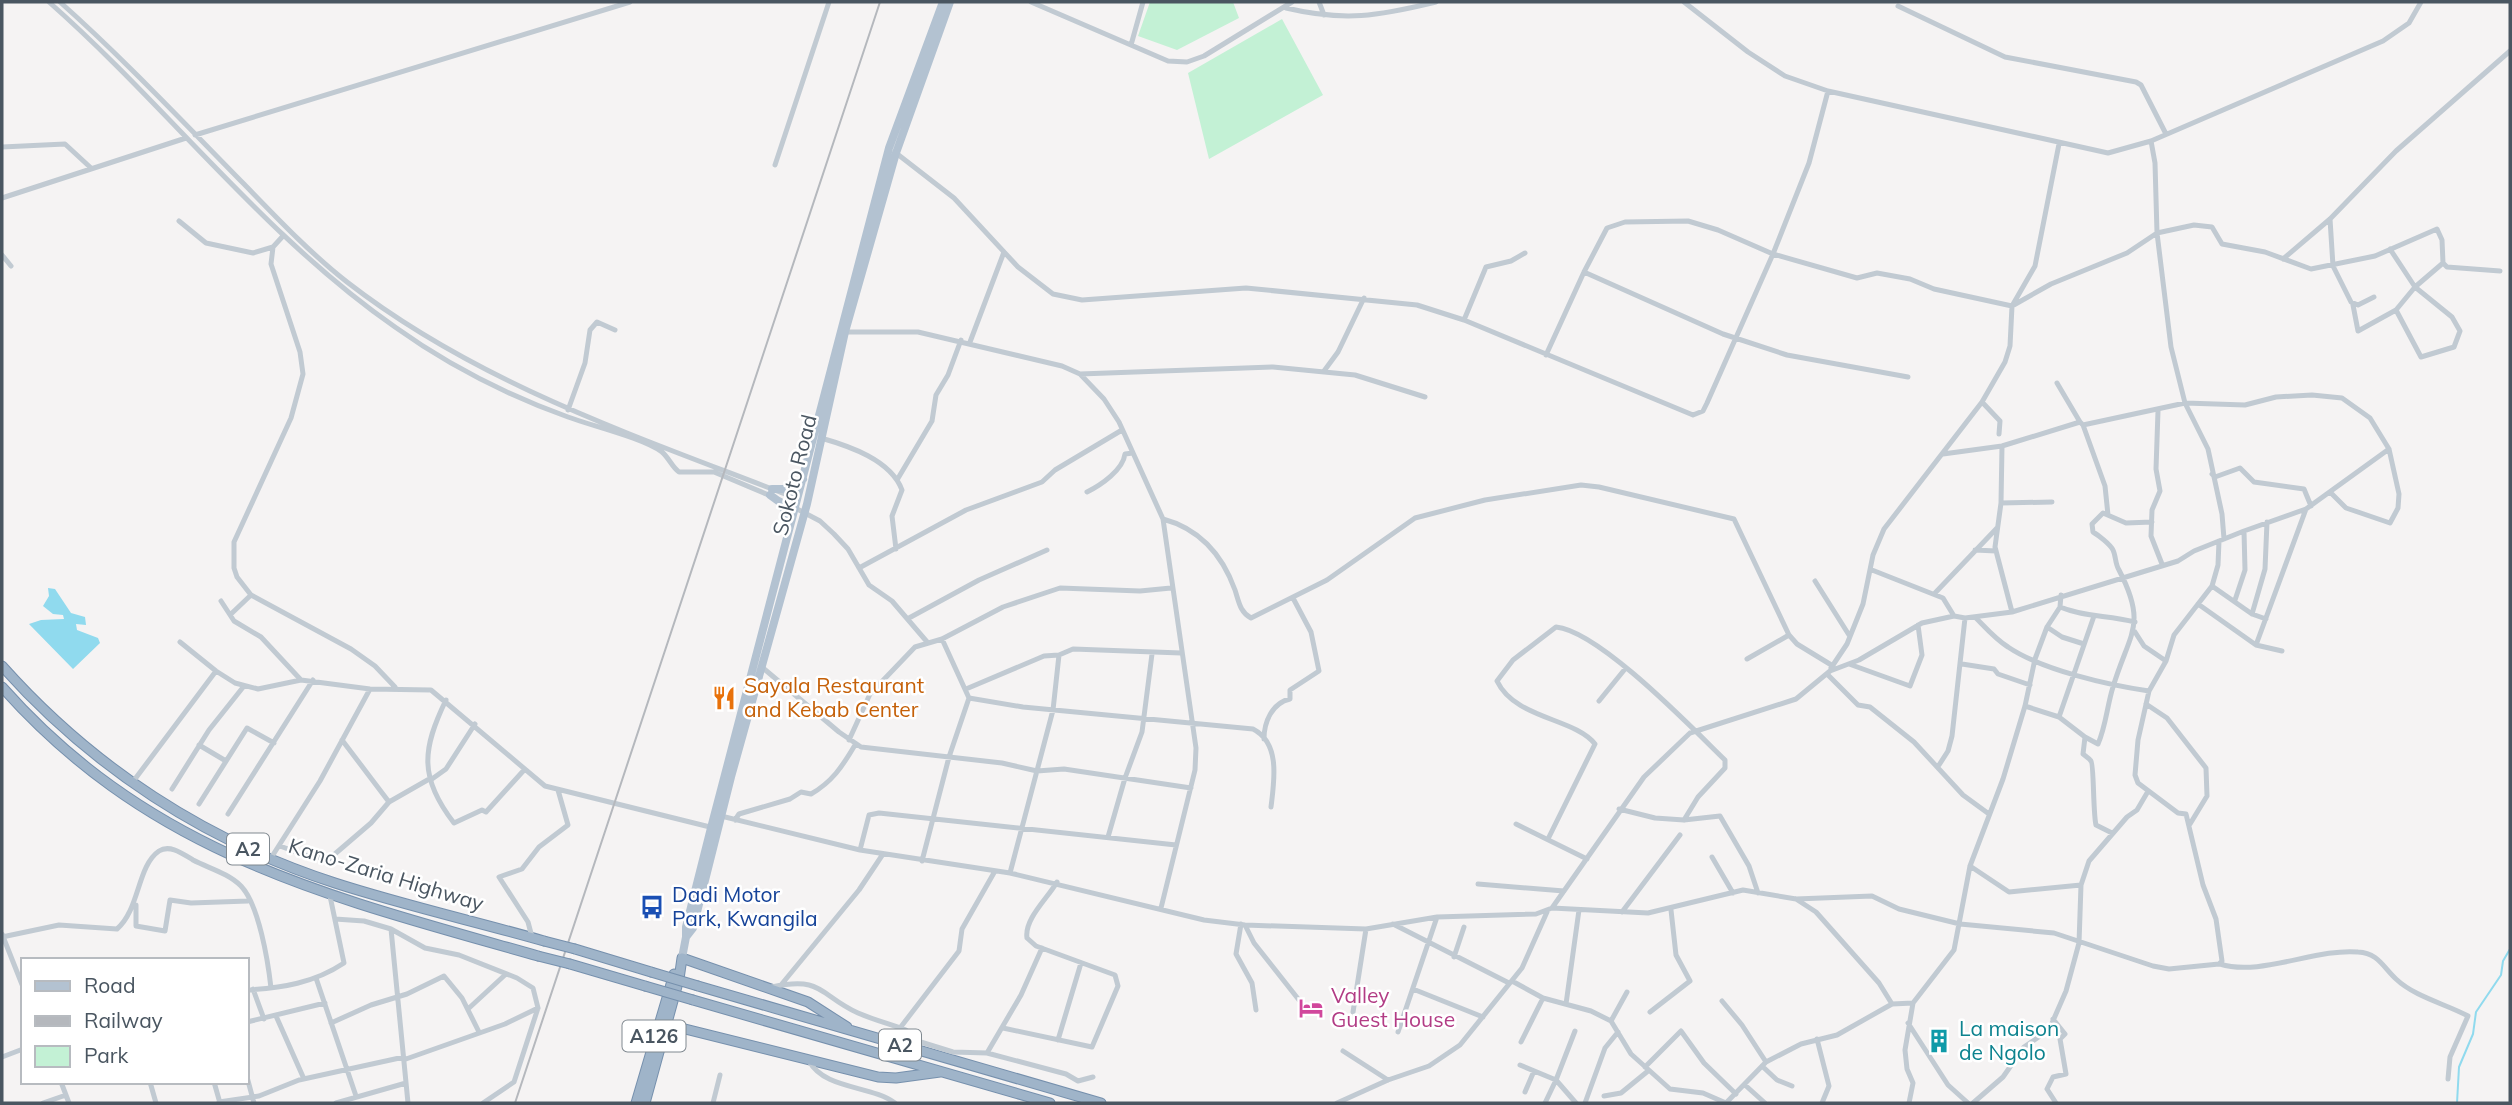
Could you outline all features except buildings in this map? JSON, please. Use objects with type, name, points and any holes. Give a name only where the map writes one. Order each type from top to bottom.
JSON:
[{"type":"highway","name":"Kano-Zaria Highway","points":[[2,666],[59,726],[132,783],[197,824],[271,858],[335,883],[575,949],[792,1013]]},
{"type":"highway","name":"Kano-Zaria Highway","points":[[2,687],[64,750],[155,816],[240,861],[330,896],[788,1027]]},
{"type":"highway","name":"A126","points":[[645,1103],[679,979],[678,971],[682,958]]},
{"type":"highway","points":[[682,958],[817,1007],[861,1034]]},
{"type":"highway","name":"A126","points":[[636,1103],[672,975],[678,971]]},
{"type":"highway","points":[[788,1027],[792,1013]]},
{"type":"highway","name":"A2","points":[[792,1013],[1101,1103]]},
{"type":"highway","points":[[665,1024],[886,1078],[949,1073]]},
{"type":"highway","name":"A2","points":[[788,1027],[1051,1103]]},
{"type":"main road","name":"Sokoto Road","points":[[682,958],[687,937],[693,928],[714,828],[823,407],[839,329],[889,148],[943,2]]},
{"type":"main road","name":"Sokoto Road","points":[[714,828],[721,816],[763,668],[806,508],[845,332],[896,153],[950,2]]},
{"type":"main road","points":[[791,524],[781,503],[771,492],[784,489],[803,479]]},
{"type":"street","points":[[49,2],[114,63],[283,236],[362,304],[439,356],[516,396],[655,448],[679,472],[714,472],[771,492]]},
{"type":"street","points":[[60,2],[119,55],[268,209],[345,280],[421,334],[498,377],[806,508],[834,534],[873,590],[892,601],[928,643]]},
{"type":"street","points":[[608,9],[611,2]]},
{"type":"street","points":[[195,135],[627,2]]},
{"type":"street","points":[[775,165],[828,2]]},
{"type":"street","points":[[1031,2],[1168,61],[1187,62],[1204,56],[1292,2]]},
{"type":"street","points":[[1131,45],[1143,2]]},
{"type":"street","points":[[1319,2],[1324,15]]},
{"type":"street","points":[[1286,8],[1345,18],[1385,14],[1436,2]]},
{"type":"street","points":[[1684,2],[1748,52],[1785,76],[1828,91],[2108,153],[2151,141],[2390,37],[2409,23],[2421,2]]},
{"type":"street","points":[[1898,6],[2005,57],[2136,82],[2166,134]]},
{"type":"street","points":[[2283,258],[2330,219],[2396,151],[2510,51]]},
{"type":"street","points":[[896,153],[954,198],[1039,286],[1069,299],[1124,299],[1204,289],[1246,288],[1417,305],[1464,320],[1684,413],[1698,414],[1707,404],[1773,254],[1809,163],[1828,91]]},
{"type":"street","points":[[2,198],[186,138]]},
{"type":"street","points":[[2151,141],[2155,163],[2157,233],[2171,347],[2185,403],[2206,442],[2222,514],[2218,565],[2212,586],[2178,627],[2166,661],[2149,691],[2138,740],[2135,775],[2147,793],[2178,813],[2186,814],[2203,885],[2216,919],[2220,964]]},
{"type":"street","points":[[2,147],[65,144],[91,168]]},
{"type":"street","points":[[1336,1103],[1436,1063],[1465,1041],[1531,952],[1549,910],[1587,859],[1619,809],[1671,748],[1696,731],[1796,699],[1830,670],[1863,604],[1884,529],[1982,402],[2008,355],[2012,306],[2035,266],[2059,144]]},
{"type":"street","points":[[261,214],[268,209]]},
{"type":"street","points":[[2330,219],[2333,266],[2353,304],[2358,331],[2396,310],[2415,287],[2443,263]]},
{"type":"street","points":[[179,221],[206,243],[253,253],[273,247],[283,236]]},
{"type":"street","points":[[1546,355],[1600,236],[1607,228],[1625,222],[1688,221],[1718,230],[1773,254],[1857,278],[1877,273],[2012,306],[2051,284],[2127,253],[2157,233],[2194,225],[2212,227],[2222,244],[2283,258],[2311,269],[2333,266],[2390,249],[2437,229],[2442,240],[2443,263],[2447,267],[2500,271]]},
{"type":"street","points":[[273,247],[271,264],[300,352],[303,374],[291,418],[234,542],[237,577],[251,595],[351,649],[374,666],[395,687]]},
{"type":"street","points":[[2390,249],[2415,287],[2456,323],[2460,331],[2454,347],[2421,357],[2396,310]]},
{"type":"street","points":[[970,342],[1004,252]]},
{"type":"street","points":[[1464,320],[1486,267],[1511,261],[1525,253]]},
{"type":"street","points":[[2,255],[11,266]]},
{"type":"street","points":[[1584,272],[1736,338],[1812,362],[1908,377]]},
{"type":"street","points":[[2353,304],[2374,297]]},
{"type":"street","points":[[1324,371],[1338,352],[1364,298]]},
{"type":"street","points":[[566,416],[585,363],[592,327],[597,322],[615,330]]},
{"type":"street","points":[[845,332],[907,331],[961,340],[1080,374],[1223,367],[1324,371],[1355,375],[1425,397]]},
{"type":"street","points":[[897,480],[932,421],[936,395],[948,375],[961,340]]},
{"type":"street","points":[[1080,374],[1104,399],[1122,430],[1163,519],[1196,748],[1191,788],[1161,908]]},
{"type":"street","points":[[2057,383],[2082,423],[2105,486],[2108,515]]},
{"type":"street","points":[[1943,454],[2002,446],[2082,423],[2158,411],[2185,403],[2245,405],[2276,397],[2312,395],[2342,398],[2370,418],[2389,449],[2399,494],[2393,522],[2346,508],[2331,493]]},
{"type":"street","points":[[1982,402],[2000,421],[1999,434]]},
{"type":"street","points":[[2158,411],[2156,470],[2160,491],[2153,504],[2152,539],[2162,564]]},
{"type":"street","points":[[859,568],[966,510],[1042,482],[1055,470],[1122,430]]},
{"type":"street","points":[[821,438],[863,454],[887,468],[897,480],[902,491],[892,516],[896,549]]},
{"type":"street","points":[[2002,446],[2001,503],[1996,551],[2012,612]]},
{"type":"street","points":[[1830,670],[1849,664],[1918,625],[1954,615],[1965,618],[2012,612],[2178,561],[2221,540],[2309,508],[2389,449]]},
{"type":"street","points":[[1087,492],[1114,472],[1125,454],[1133,453]]},
{"type":"street","points":[[2212,474],[2216,477],[2239,468],[2254,482],[2304,489],[2309,508],[2256,645]]},
{"type":"street","points":[[1163,519],[1182,525],[1200,536],[1217,553],[1247,616],[1257,618],[1327,580],[1415,518],[1485,500],[1591,485],[1734,519],[1789,635],[1830,670],[1858,705],[1870,707],[1939,765],[1963,795],[1989,814]]},
{"type":"street","points":[[2001,503],[2052,502]]},
{"type":"street","points":[[2025,706],[2059,717],[2098,744],[2105,729],[2113,685],[2135,632],[2135,622],[2134,604],[2112,548],[2092,530],[2098,516],[2108,515],[2126,523],[2152,522]]},
{"type":"street","points":[[2252,614],[2265,569],[2267,522]]},
{"type":"street","points":[[1935,593],[1997,528]]},
{"type":"street","points":[[2235,600],[2245,570],[2244,531]]},
{"type":"street","points":[[909,618],[979,580],[1046,550]]},
{"type":"street","points":[[1975,550],[1996,551]]},
{"type":"street","points":[[1871,570],[1935,593],[1948,603],[1954,615]]},
{"type":"street","points":[[1815,581],[1849,635]]},
{"type":"street","points":[[2212,586],[2252,614],[2266,620]]},
{"type":"street","points":[[735,820],[739,814],[790,799],[801,792],[811,794],[825,787],[839,772],[870,694],[915,647],[942,639],[1003,607],[1060,587],[1140,591],[1171,588]]},
{"type":"street","points":[[231,614],[251,595]]},
{"type":"street","points":[[1909,1103],[1910,1082],[1905,1050],[1913,1003],[1954,950],[1970,866],[2025,706],[2035,659],[2047,627],[2060,607],[2061,595]]},
{"type":"street","points":[[1264,740],[1265,726],[1275,706],[1280,701],[1290,699],[1290,690],[1319,671],[1311,632],[1293,598]]},
{"type":"street","points":[[221,601],[239,625],[261,638],[301,680]]},
{"type":"street","points":[[2198,604],[2256,645],[2282,650]]},
{"type":"street","points":[[2060,607],[2079,615],[2135,622]]},
{"type":"street","points":[[2059,717],[2094,616]]},
{"type":"street","points":[[1975,617],[2009,648],[2075,674],[2113,685],[2149,691]]},
{"type":"street","points":[[1939,765],[1948,751],[1952,736],[1965,618]]},
{"type":"street","points":[[1849,664],[1910,686],[1922,655],[1918,625]]},
{"type":"street","points":[[1548,839],[1595,744],[1588,737],[1535,714],[1517,702],[1497,681],[1513,660],[1556,627],[1580,634],[1625,669],[1696,731],[1727,764],[1698,797],[1684,820]]},
{"type":"street","points":[[2047,627],[2062,637],[2084,644]]},
{"type":"street","points":[[2135,632],[2144,646],[2166,661]]},
{"type":"street","points":[[1747,659],[1789,635]]},
{"type":"street","points":[[922,861],[949,757],[969,698],[942,639]]},
{"type":"street","points":[[180,642],[216,671],[244,686],[258,689],[313,680],[370,689],[395,687],[431,690],[475,724],[545,786],[714,828]]},
{"type":"street","points":[[966,689],[1044,656],[1059,655],[1073,649],[1181,653]]},
{"type":"street","points":[[1108,837],[1144,718],[1152,654]]},
{"type":"street","points":[[1010,873],[1054,710],[1059,655]]},
{"type":"street","points":[[1962,662],[1966,666],[1994,669],[1998,674],[2030,685]]},
{"type":"street","points":[[763,668],[852,742],[1037,771],[1064,769],[1191,788]]},
{"type":"street","points":[[1599,701],[1625,669]]},
{"type":"street","points":[[132,783],[216,671]]},
{"type":"street","points":[[228,814],[274,743],[283,723],[313,680]]},
{"type":"street","points":[[173,789],[199,744],[244,686]]},
{"type":"street","points":[[271,858],[281,846],[370,689]]},
{"type":"street","points":[[969,698],[1054,710],[1252,729],[1264,740],[1275,766],[1271,807]]},
{"type":"street","points":[[446,700],[426,748],[431,778],[442,807],[454,823],[482,810],[486,812],[525,769]]},
{"type":"street","points":[[2146,704],[2167,718],[2206,768],[2207,796],[2199,804],[2190,824]]},
{"type":"street","points":[[281,846],[304,855],[329,859],[363,830],[389,802],[446,769],[475,724]]},
{"type":"street","points":[[199,804],[247,727],[274,743]]},
{"type":"street","points":[[2085,737],[2083,754],[2092,761],[2094,771],[2092,789],[2096,825],[2111,835]]},
{"type":"street","points":[[342,740],[389,802]]},
{"type":"street","points":[[199,744],[226,761]]},
{"type":"street","points":[[532,937],[528,922],[499,877],[522,869],[539,847],[568,825],[558,790]]},
{"type":"street","points":[[1973,1103],[2003,1077],[2024,1047],[2049,1030],[2066,991],[2079,943],[2081,885],[2089,861],[2137,810],[2147,793]]},
{"type":"street","points":[[1619,809],[1655,818],[1684,820],[1720,816],[1749,866],[1758,893]]},
{"type":"street","points":[[860,850],[872,813],[1176,845]]},
{"type":"street","points":[[721,816],[860,850],[1057,882],[1204,920],[1243,924],[1366,929],[1437,917],[1549,910],[1671,910],[1743,890],[1796,899],[1871,896],[1899,909],[1960,925],[2054,933],[2164,968],[2276,964],[2357,951],[2382,961],[2397,980],[2468,1016],[2450,1057],[2448,1079]]},
{"type":"street","points":[[1516,824],[1587,859]]},
{"type":"street","points":[[1622,912],[1680,835]]},
{"type":"street","points":[[248,901],[191,903],[170,900],[166,931],[136,926],[135,893],[151,860],[166,848],[178,851],[231,878],[243,888],[248,901],[268,961],[271,988]]},
{"type":"street","points":[[781,985],[859,890],[883,854]]},
{"type":"street","points":[[1712,857],[1733,893]]},
{"type":"street","points":[[1970,866],[2009,892],[2081,885]]},
{"type":"street","points":[[900,1028],[959,951],[962,929],[995,871]]},
{"type":"street","points":[[1003,1028],[1089,1048],[1095,1045],[1118,986],[1115,975],[1028,941],[1026,932],[1057,882]]},
{"type":"street","points":[[1478,884],[1564,891]]},
{"type":"street","points":[[264,1019],[250,990],[316,978],[345,961],[330,896]]},
{"type":"street","points":[[21,982],[2,936],[59,925],[117,929],[130,917],[136,898]]},
{"type":"street","points":[[1796,899],[1823,920],[1879,983],[1892,1004]]},
{"type":"street","points":[[1566,1004],[1579,910]]},
{"type":"street","points":[[1650,1012],[1690,981],[1676,955],[1671,910]]},
{"type":"street","points":[[1398,1031],[1437,917]]},
{"type":"street","points":[[335,919],[364,921],[391,929],[425,948],[459,955],[506,974],[533,989],[538,1008],[514,1082],[483,1103]]},
{"type":"street","points":[[1392,923],[1454,957],[1543,998],[1611,1021],[1646,1069],[1670,1089],[1703,1093],[1726,1103],[1764,1064],[1818,1039],[1837,1035],[1892,1004],[1913,1003]]},
{"type":"street","points":[[1243,924],[1254,943],[1299,1000]]},
{"type":"street","points":[[1243,924],[1236,954],[1252,983],[1256,1010]]},
{"type":"street","points":[[1454,957],[1464,927]]},
{"type":"street","points":[[391,929],[408,1103]]},
{"type":"street","points":[[1353,1012],[1366,929]]},
{"type":"street","points":[[987,1052],[1003,1028],[1042,948]]},
{"type":"street","points":[[1058,1040],[1081,963]]},
{"type":"street","points":[[468,1009],[506,974]]},
{"type":"street","points":[[331,1023],[444,976],[452,983],[479,1032]]},
{"type":"street","points":[[316,978],[356,1096]]},
{"type":"street","points":[[769,988],[795,982],[818,987],[858,1013],[906,1030],[911,1039],[953,1052],[987,1052],[1066,1074],[1078,1081],[1093,1077]]},
{"type":"street","points":[[1413,989],[1483,1017]]},
{"type":"street","points":[[1611,1021],[1627,992]]},
{"type":"street","points":[[1521,1042],[1543,998]]},
{"type":"street","points":[[1722,1001],[1742,1025],[1764,1064],[1777,1080],[1792,1086]]},
{"type":"street","points":[[248,1022],[325,1003]]},
{"type":"street","points":[[215,1084],[220,1103],[254,1100],[304,1079],[348,1067],[405,1058],[505,1024],[538,1008]]},
{"type":"street","points":[[276,1016],[304,1079]]},
{"type":"street","points":[[2053,1019],[2065,1034],[2060,1039],[2066,1074],[2053,1077],[2047,1089],[2056,1103]]},
{"type":"street","points":[[1908,1023],[1948,1085],[1968,1103]]},
{"type":"street","points":[[1545,1103],[1575,1031]]},
{"type":"street","points":[[1605,1096],[1621,1093],[1681,1031],[1704,1063],[1735,1094]]},
{"type":"street","points":[[1585,1103],[1605,1048],[1618,1032]]},
{"type":"street","points":[[1818,1039],[1829,1086],[1822,1103]]},
{"type":"street","points":[[2,1057],[21,1050]]},
{"type":"street","points":[[1343,1051],[1388,1080]]},
{"type":"street","points":[[808,1059],[812,1067],[835,1081],[895,1103]]},
{"type":"street","points":[[1520,1065],[1556,1080],[1576,1103]]},
{"type":"street","points":[[1525,1092],[1534,1072]]},
{"type":"street","points":[[713,1103],[720,1074]]},
{"type":"street","points":[[248,1080],[254,1100]]},
{"type":"street","points":[[336,1103],[406,1083]]},
{"type":"street","points":[[62,1084],[69,1103]]},
{"type":"street","points":[[151,1084],[156,1103]]},
{"type":"street","points":[[1745,1085],[1765,1103]]},
{"type":"street","points":[[43,1103],[66,1094]]},
{"type":"green space","points":[[1150,2],[1233,2],[1239,18],[1177,50],[1138,36]]},
{"type":"green space","points":[[1282,19],[1323,95],[1209,159],[1188,73]]},
{"type":"water","points":[[48,588],[55,589],[71,613],[85,617],[86,625],[76,624],[77,630],[98,638],[100,643],[73,669],[29,624],[41,620],[64,619],[63,615],[53,614],[43,606],[49,596]]},
{"type":"waterway","points":[[2457,1103],[2459,1067],[2473,1034],[2476,1012],[2501,975],[2503,961],[2510,949]]},
{"type":"railway","points":[[515,1103],[880,2]]},
{"type":"place","name":"Sayala Restaurant and Kebab Center","points":[[724,698]]},
{"type":"place","name":"Dadi Motor Park, Kwangila","points":[[652,907]]},
{"type":"place","name":"Valley Guest House","points":[[1311,1008]]},
{"type":"place","name":"La maison de Ngolo","points":[[1939,1041]]}]
